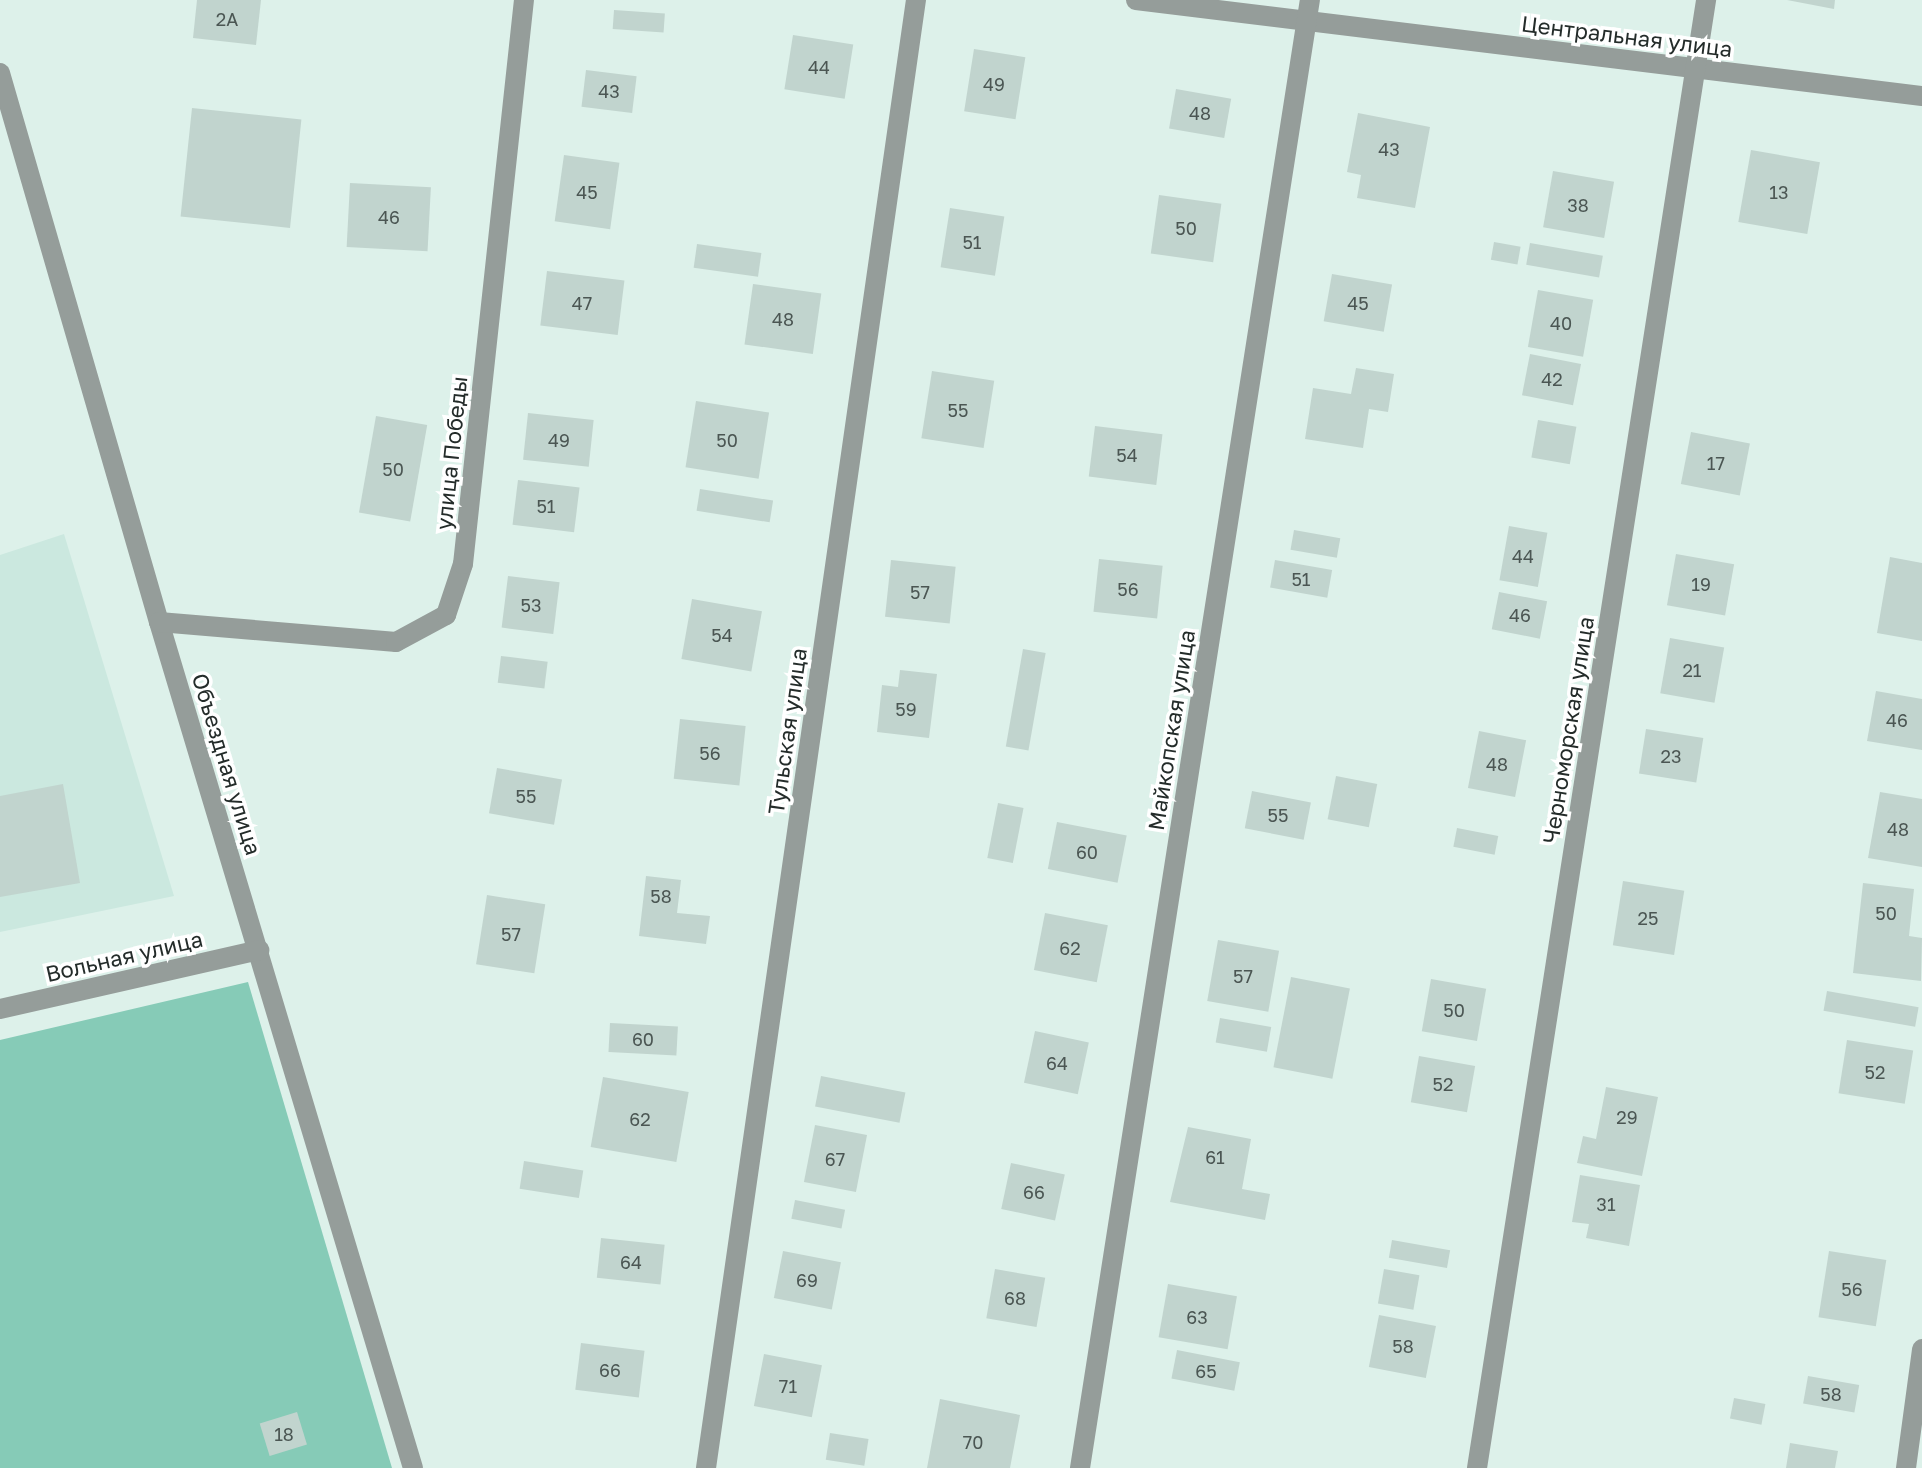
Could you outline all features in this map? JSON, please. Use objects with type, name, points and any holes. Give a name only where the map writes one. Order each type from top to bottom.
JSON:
[{"type":"street","name":"улица Победы","points":[[159,622],[396,642],[446,615],[463,564],[524,0]]},
{"type":"street","name":"Тульская улица","points":[[706,1468],[916,0]]},
{"type":"street","name":"Центральная улица","points":[[1136,0],[1922,96]]},
{"type":"street","name":"Майкопская улица","points":[[1080,1468],[1310,0]]},
{"type":"street","name":"Черноморская улица","points":[[1477,1468],[1706,0]]},
{"type":"street","name":"Объездная улица","points":[[0,73],[159,622],[413,1468]]},
{"type":"street","name":"Вольная улица","points":[[0,1009],[259,950]]},
{"type":"street","points":[[1906,1468],[1922,1349]]},
{"type":"shaded area","points":[[64,534],[174,896],[0,932],[0,555]]},
{"type":"green space","points":[[248,982],[392,1468],[0,1468],[0,1040]]},
{"type":"building","points":[[197,0],[261,0],[256,45],[193,38]]},
{"type":"building","points":[[1787,0],[1835,0],[1834,9]]},
{"type":"building","points":[[614,10],[665,14],[664,33],[613,29]]},
{"type":"building","points":[[793,35],[853,45],[845,99],[784,89]]},
{"type":"building","points":[[974,49],[1025,57],[1016,119],[964,111]]},
{"type":"building","points":[[586,70],[637,76],[632,113],[581,107]]},
{"type":"building","points":[[1176,89],[1231,99],[1224,138],[1169,128]]},
{"type":"building","points":[[192,108],[301,119],[290,228],[181,216]]},
{"type":"building","points":[[1358,113],[1430,127],[1415,208],[1357,198],[1361,175],[1347,172]]},
{"type":"building","points":[[1751,150],[1820,162],[1807,234],[1738,222]]},
{"type":"building","points":[[564,155],[619,163],[610,229],[555,221]]},
{"type":"building","points":[[1553,171],[1614,182],[1604,238],[1543,227]]},
{"type":"building","points":[[350,183],[431,187],[428,251],[347,247]]},
{"type":"building","points":[[1159,195],[1221,204],[1213,262],[1151,253]]},
{"type":"building","points":[[950,208],[1004,217],[995,276],[941,267]]},
{"type":"building","points":[[1494,242],[1521,247],[1517,264],[1491,260]]},
{"type":"building","points":[[1530,243],[1603,256],[1599,278],[1526,265]]},
{"type":"building","points":[[697,244],[761,253],[758,277],[694,268]]},
{"type":"building","points":[[547,271],[624,281],[618,335],[540,326]]},
{"type":"building","points":[[1332,274],[1392,285],[1384,332],[1324,321]]},
{"type":"building","points":[[753,284],[821,294],[813,354],[745,344]]},
{"type":"building","points":[[1538,290],[1593,300],[1583,357],[1528,347]]},
{"type":"building","points":[[1530,354],[1581,364],[1573,405],[1522,395]]},
{"type":"building","points":[[1356,368],[1394,374],[1388,412],[1369,409],[1363,448],[1305,439],[1313,388],[1351,394]]},
{"type":"building","points":[[932,371],[994,381],[984,448],[921,438]]},
{"type":"building","points":[[696,401],[769,413],[759,479],[686,467]]},
{"type":"building","points":[[528,413],[594,420],[589,467],[523,460]]},
{"type":"building","points":[[376,416],[427,425],[410,522],[359,513]]},
{"type":"building","points":[[1538,420],[1576,427],[1570,464],[1531,457]]},
{"type":"building","points":[[1095,426],[1162,434],[1156,485],[1089,477]]},
{"type":"building","points":[[1691,432],[1750,443],[1740,495],[1681,484]]},
{"type":"building","points":[[518,480],[580,488],[574,532],[513,525]]},
{"type":"building","points":[[700,489],[773,501],[770,522],[697,511]]},
{"type":"building","points":[[1509,526],[1547,533],[1538,587],[1499,580]]},
{"type":"building","points":[[1294,530],[1340,538],[1337,558],[1291,550]]},
{"type":"building","points":[[1676,554],[1734,564],[1725,615],[1667,605]]},
{"type":"building","points":[[1890,557],[1922,563],[1922,641],[1877,633]]},
{"type":"building","points":[[1099,559],[1163,566],[1157,618],[1093,612]]},
{"type":"building","points":[[891,560],[956,567],[950,623],[885,617]]},
{"type":"building","points":[[1275,560],[1332,570],[1327,598],[1270,588]]},
{"type":"building","points":[[508,576],[560,582],[553,634],[502,628]]},
{"type":"building","points":[[1499,592],[1547,601],[1540,639],[1492,629]]},
{"type":"building","points":[[692,599],[762,611],[751,671],[681,659]]},
{"type":"building","points":[[1670,638],[1724,648],[1714,703],[1660,693]]},
{"type":"building","points":[[1023,649],[1046,653],[1028,750],[1006,746]]},
{"type":"building","points":[[501,656],[548,662],[544,689],[498,683]]},
{"type":"building","points":[[900,670],[937,674],[929,738],[877,732],[882,685],[898,687]]},
{"type":"building","points":[[1876,691],[1922,699],[1922,750],[1867,741]]},
{"type":"building","points":[[680,719],[746,726],[739,786],[674,779]]},
{"type":"building","points":[[1646,729],[1703,738],[1696,783],[1639,773]]},
{"type":"building","points":[[1479,731],[1526,740],[1515,797],[1468,788]]},
{"type":"building","points":[[497,768],[562,779],[554,825],[489,813]]},
{"type":"building","points":[[1336,776],[1377,784],[1369,827],[1328,819]]},
{"type":"building","points":[[63,784],[80,883],[0,897],[0,796]]},
{"type":"building","points":[[1252,791],[1311,802],[1304,840],[1245,828]]},
{"type":"building","points":[[1880,792],[1922,799],[1922,867],[1868,858]]},
{"type":"building","points":[[998,803],[1024,808],[1013,863],[987,858]]},
{"type":"building","points":[[1057,822],[1127,836],[1118,883],[1048,869]]},
{"type":"building","points":[[1457,828],[1498,836],[1495,855],[1453,847]]},
{"type":"building","points":[[646,876],[681,880],[677,913],[710,916],[706,944],[639,936]]},
{"type":"building","points":[[1623,881],[1684,891],[1674,955],[1613,945]]},
{"type":"building","points":[[1863,883],[1914,889],[1909,936],[1922,938],[1921,981],[1853,973]]},
{"type":"building","points":[[487,895],[545,904],[534,973],[476,964]]},
{"type":"building","points":[[1045,913],[1108,925],[1097,982],[1034,970]]},
{"type":"building","points":[[1218,940],[1279,951],[1268,1012],[1207,1001]]},
{"type":"building","points":[[1291,977],[1350,988],[1332,1079],[1273,1067]]},
{"type":"building","points":[[1431,979],[1486,989],[1477,1041],[1422,1031]]},
{"type":"building","points":[[1827,991],[1919,1007],[1915,1027],[1824,1011]]},
{"type":"building","points":[[1220,1018],[1271,1027],[1267,1052],[1216,1043]]},
{"type":"building","points":[[610,1023],[678,1027],[676,1056],[608,1052]]},
{"type":"building","points":[[1035,1031],[1089,1042],[1078,1094],[1024,1083]]},
{"type":"building","points":[[1847,1040],[1913,1050],[1905,1104],[1839,1093]]},
{"type":"building","points":[[1419,1056],[1475,1066],[1467,1112],[1411,1102]]},
{"type":"building","points":[[821,1076],[905,1092],[900,1123],[815,1106]]},
{"type":"building","points":[[603,1077],[689,1092],[676,1162],[591,1147]]},
{"type":"building","points":[[1606,1087],[1658,1097],[1642,1176],[1577,1163],[1583,1136],[1596,1139]]},
{"type":"building","points":[[815,1125],[867,1135],[856,1192],[804,1182]]},
{"type":"building","points":[[1188,1127],[1251,1139],[1242,1189],[1270,1194],[1265,1220],[1170,1202]]},
{"type":"building","points":[[524,1161],[583,1170],[579,1198],[520,1189]]},
{"type":"building","points":[[1011,1163],[1065,1174],[1055,1220],[1001,1209]]},
{"type":"building","points":[[1580,1175],[1640,1185],[1629,1246],[1586,1238],[1589,1224],[1572,1222]]},
{"type":"building","points":[[795,1200],[845,1210],[841,1228],[791,1219]]},
{"type":"building","points":[[601,1238],[665,1245],[660,1284],[597,1278]]},
{"type":"building","points":[[1392,1240],[1450,1250],[1447,1268],[1389,1258]]},
{"type":"building","points":[[783,1251],[841,1262],[832,1309],[774,1298]]},
{"type":"building","points":[[1829,1251],[1886,1260],[1876,1326],[1819,1317]]},
{"type":"building","points":[[995,1269],[1045,1278],[1037,1327],[986,1318]]},
{"type":"building","points":[[1384,1269],[1419,1275],[1413,1310],[1378,1303]]},
{"type":"building","points":[[1168,1284],[1237,1296],[1228,1349],[1159,1337]]},
{"type":"building","points":[[1379,1315],[1436,1326],[1426,1378],[1369,1367]]},
{"type":"building","points":[[581,1343],[645,1351],[639,1397],[575,1390]]},
{"type":"building","points":[[1177,1350],[1240,1362],[1234,1391],[1171,1378]]},
{"type":"building","points":[[764,1354],[822,1365],[812,1417],[754,1406]]},
{"type":"building","points":[[1808,1376],[1859,1385],[1854,1413],[1803,1404]]},
{"type":"building","points":[[1734,1398],[1765,1404],[1761,1425],[1730,1419]]},
{"type":"building","points":[[940,1399],[1020,1415],[1010,1468],[927,1468]]},
{"type":"building","points":[[297,1412],[307,1445],[270,1456],[260,1423]]},
{"type":"building","points":[[830,1433],[869,1439],[864,1466],[826,1460]]},
{"type":"building","points":[[1790,1443],[1838,1451],[1835,1468],[1786,1468]]}]
